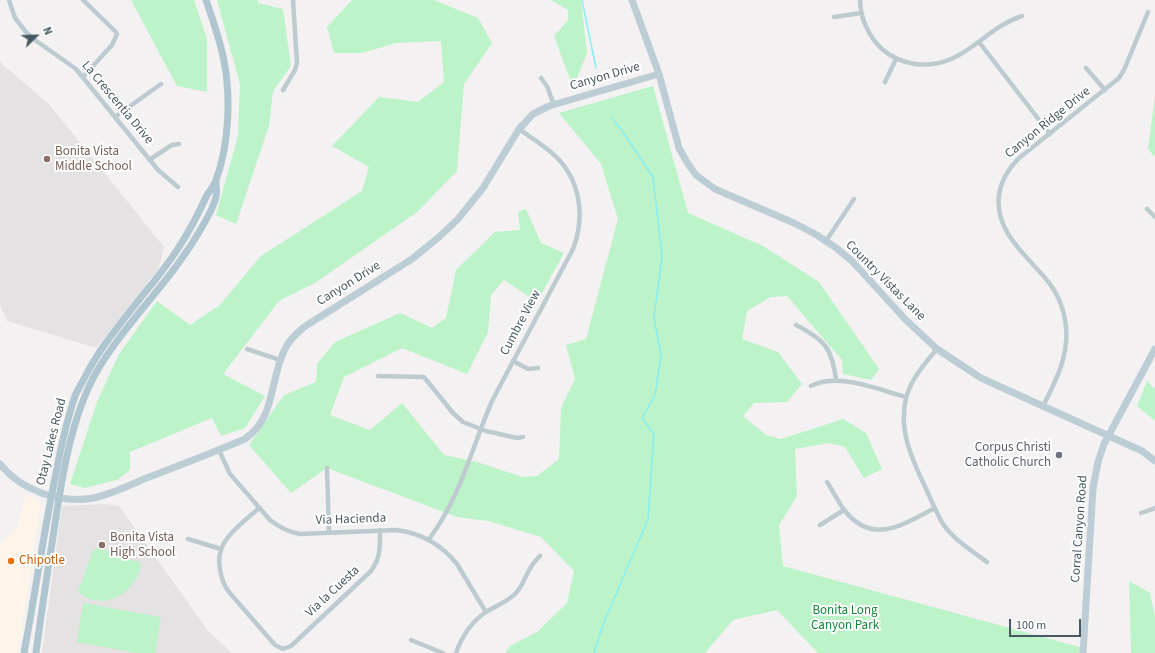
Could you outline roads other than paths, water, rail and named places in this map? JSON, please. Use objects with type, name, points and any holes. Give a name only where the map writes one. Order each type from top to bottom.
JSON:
[{"type":"main road","name":"Otay Lakes Road","points":[[24,653],[51,496],[64,434],[76,395],[109,337],[163,271],[181,246],[216,182],[224,156],[228,88],[220,44],[206,0]]},
{"type":"main road","name":"Otay Lakes Road","points":[[36,653],[59,498],[72,437],[83,398],[97,371],[116,343],[171,275],[189,249],[206,220],[217,197],[216,182]]},
{"type":"street","name":"La Crescentia Drive","points":[[9,0],[16,18],[26,32],[76,69],[149,160],[161,173],[178,187]]},
{"type":"street","points":[[83,77],[112,45],[117,34],[84,0]]},
{"type":"street","points":[[282,90],[295,70],[297,63],[293,0]]},
{"type":"street","name":"Country Vistas Lane","points":[[632,0],[659,74],[679,148],[696,175],[715,189],[794,223],[826,240],[852,261],[905,319],[937,349],[981,378],[1142,451],[1155,461]]},
{"type":"street","points":[[860,0],[861,12],[867,30],[882,49],[896,59],[917,64],[937,64],[960,56],[1009,20],[1022,16]]},
{"type":"street","points":[[834,17],[861,12]]},
{"type":"street","name":"Canyon Ridge Drive","points":[[1043,406],[1063,360],[1067,340],[1065,319],[1061,304],[1054,290],[1006,232],[1000,215],[999,204],[1002,185],[1010,168],[1019,158],[1119,78],[1124,70],[1148,12]]},
{"type":"street","points":[[979,42],[1050,134]]},
{"type":"street","points":[[886,82],[896,59]]},
{"type":"street","points":[[1086,68],[1105,90]]},
{"type":"street","name":"Canyon Drive","points":[[0,464],[18,482],[28,488],[59,498],[94,498],[245,439],[260,424],[268,408],[280,360],[292,337],[304,327],[412,259],[451,226],[483,188],[519,129],[530,118],[538,111],[554,105],[659,74]]},
{"type":"street","points":[[540,78],[546,86],[554,105]]},
{"type":"street","points":[[115,116],[161,84]]},
{"type":"street","name":"Cumbre View","points":[[429,539],[449,509],[470,462],[480,429],[493,399],[573,249],[578,235],[580,220],[578,198],[574,184],[567,170],[553,153],[519,129]]},
{"type":"street","points":[[149,160],[172,145],[180,144]]},
{"type":"street","points":[[826,240],[854,199]]},
{"type":"street","points":[[1147,209],[1155,217]]},
{"type":"street","points":[[796,325],[812,333],[822,341],[828,349],[836,380]]},
{"type":"street","points":[[247,349],[280,360]]},
{"type":"street","points":[[937,349],[922,368],[906,397],[904,422],[906,442],[935,508],[944,524],[966,547],[987,562]]},
{"type":"street","name":"Corral Canyon Road","points":[[1083,653],[1093,488],[1098,462],[1109,436],[1155,349]]},
{"type":"street","points":[[514,361],[528,369],[538,368]]},
{"type":"street","points":[[378,376],[424,377],[453,413],[463,422],[480,429],[517,438],[523,437]]},
{"type":"street","points":[[811,386],[836,380],[906,397]]},
{"type":"street","name":"Via Hacienda","points":[[219,450],[230,474],[270,520],[278,526],[289,532],[300,534],[402,530],[429,539],[446,552],[458,564],[486,612]]},
{"type":"street","points":[[326,468],[329,532]]},
{"type":"street","points":[[827,482],[844,510],[853,520],[863,526],[884,530],[900,526],[935,508]]},
{"type":"street","points":[[188,539],[221,549],[237,528],[259,508]]},
{"type":"street","points":[[1141,513],[1155,508]]},
{"type":"street","points":[[820,526],[844,510]]},
{"type":"street","name":"Via la Cuesta","points":[[221,549],[219,560],[221,577],[224,584],[274,645],[283,649],[291,646],[370,572],[376,564],[379,554],[380,530]]},
{"type":"street","points":[[456,653],[466,631],[486,612],[506,601],[516,593],[524,582],[531,566],[540,556]]},
{"type":"street","points":[[411,640],[443,653]]},
{"type":"waterway","points":[[582,0],[596,68]]},
{"type":"waterway","points":[[594,653],[602,627],[648,519],[654,434],[642,418],[655,395],[661,355],[654,318],[662,256],[653,177],[612,118]]},
{"type":"place","name":"Bonita Vista Middle School","points":[[47,159]]},
{"type":"place","name":"Corpus Christi Catholic Church","points":[[1059,455]]},
{"type":"place","name":"Bonita Vista High School","points":[[102,545]]},
{"type":"place","name":"Chipotle","points":[[11,561]]},
{"type":"park label","name":"Bonita Long Canyon Park","points":[[845,618]]}]
